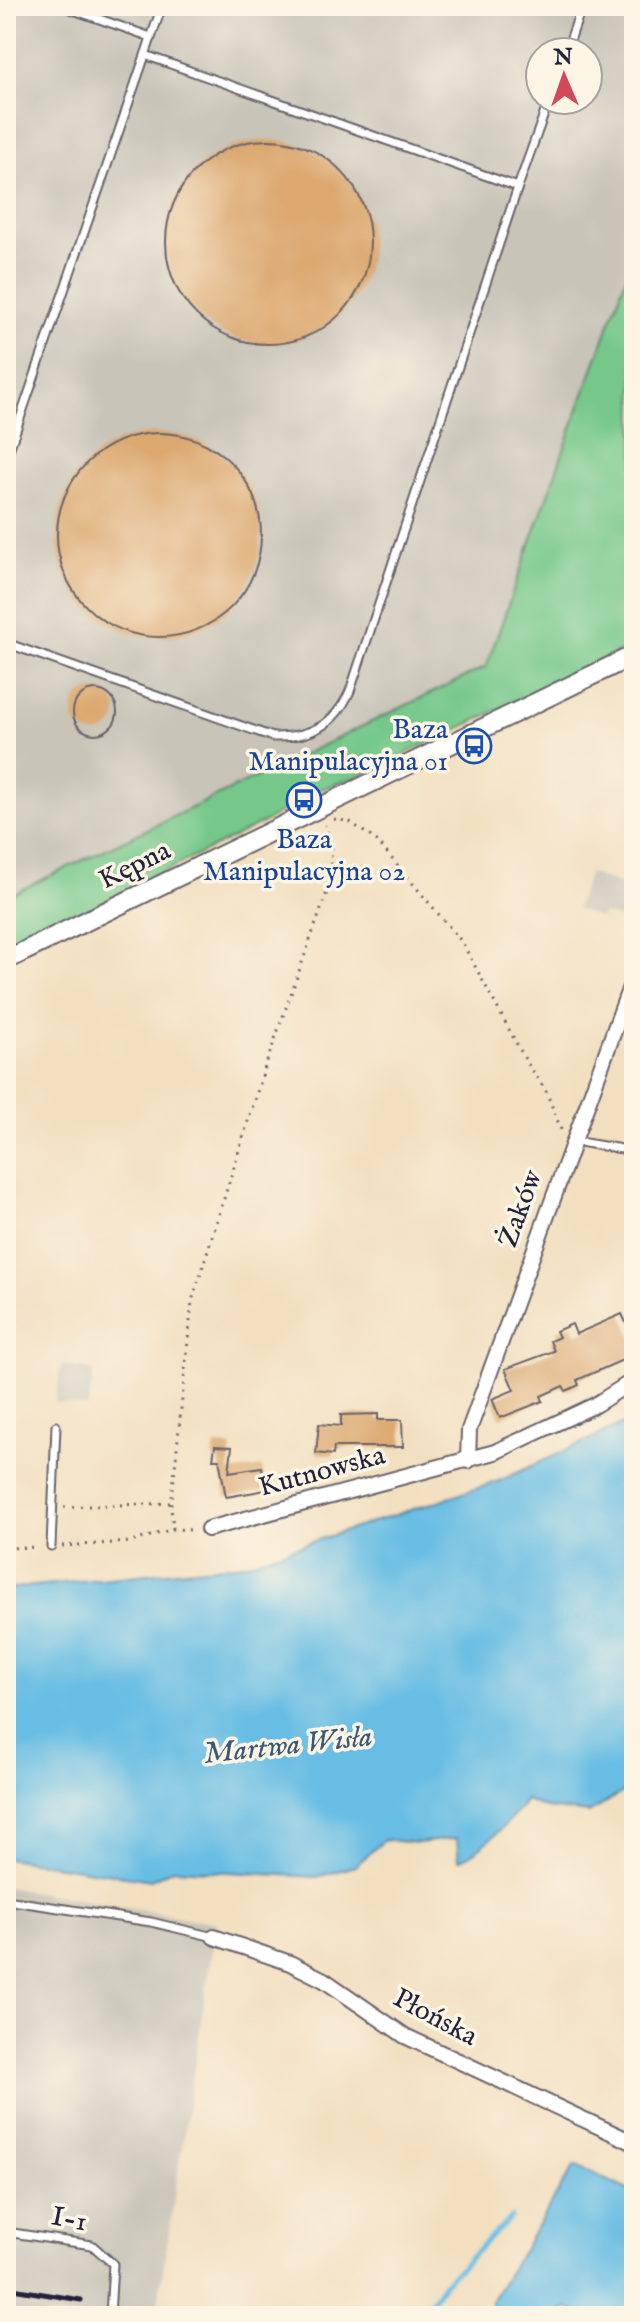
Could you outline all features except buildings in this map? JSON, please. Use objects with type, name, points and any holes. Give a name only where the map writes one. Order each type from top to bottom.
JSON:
[{"type":"street","name":"Kępna","points":[[6,960],[634,655]]},
{"type":"street","name":"Żaków","points":[[468,1461],[469,1430],[634,976]]},
{"type":"street","name":"Kutnowska","points":[[208,1529],[468,1461],[548,1428],[634,1380]]},
{"type":"street","name":"Płońska","points":[[214,1937],[290,1963],[324,1980],[405,2036],[634,2143]]},
{"type":"lane","points":[[62,6],[151,37]]},
{"type":"lane","points":[[6,459],[162,6]]},
{"type":"lane","points":[[572,36],[582,6]]},
{"type":"lane","points":[[145,55],[518,187]]},
{"type":"lane","points":[[6,643],[273,737],[314,731],[336,717],[350,691],[543,116]]},
{"type":"lane","points":[[573,1141],[634,1151]]},
{"type":"lane","points":[[51,1546],[56,1426]]},
{"type":"lane","points":[[6,1900],[151,1922],[214,1937]]},
{"type":"lane","name":"I-1","points":[[6,2232],[92,2245],[113,2264],[110,2316]]},
{"type":"path","points":[[173,1529],[171,1503],[192,1301],[265,1067],[330,884],[332,845],[323,818],[350,822],[377,841],[462,942],[526,1061],[546,1091],[558,1125],[573,1141]]},
{"type":"path","points":[[53,1507],[171,1503]]},
{"type":"path","points":[[6,1548],[131,1542],[173,1529],[208,1529]]},
{"type":"shaded area","points":[[6,6],[634,9],[634,255],[486,667],[6,897]]},
{"type":"shaded area","points":[[589,873],[634,890],[627,921],[603,913],[600,918],[576,909]]},
{"type":"shaded area","points":[[61,1365],[94,1370],[88,1407],[55,1403]]},
{"type":"shaded area","points":[[6,1887],[216,1923],[156,2316],[6,2316]]},
{"type":"green space","points":[[634,255],[634,645],[361,775],[313,792],[265,822],[6,950],[6,897],[486,667]]},
{"type":"water","name":"Martwa Wisła","points":[[634,1419],[634,1785],[589,1813],[546,1808],[526,1800],[496,1834],[459,1860],[457,1838],[419,1843],[384,1840],[355,1866],[317,1877],[173,1869],[151,1880],[6,1858],[6,1589],[243,1564],[497,1482]]},
{"type":"water","points":[[575,2165],[634,2193],[634,2316],[585,2316],[568,2308],[550,2316],[491,2316],[491,2301]]},
{"type":"waterway","points":[[421,2316],[443,2284],[511,2217]]},
{"type":"railway","points":[[6,2288],[81,2300]]},
{"type":"place","name":"Baza Manipulacyjna 01","points":[[474,746]]},
{"type":"place","name":"Baza Manipulacyjna 02","points":[[304,800]]}]
